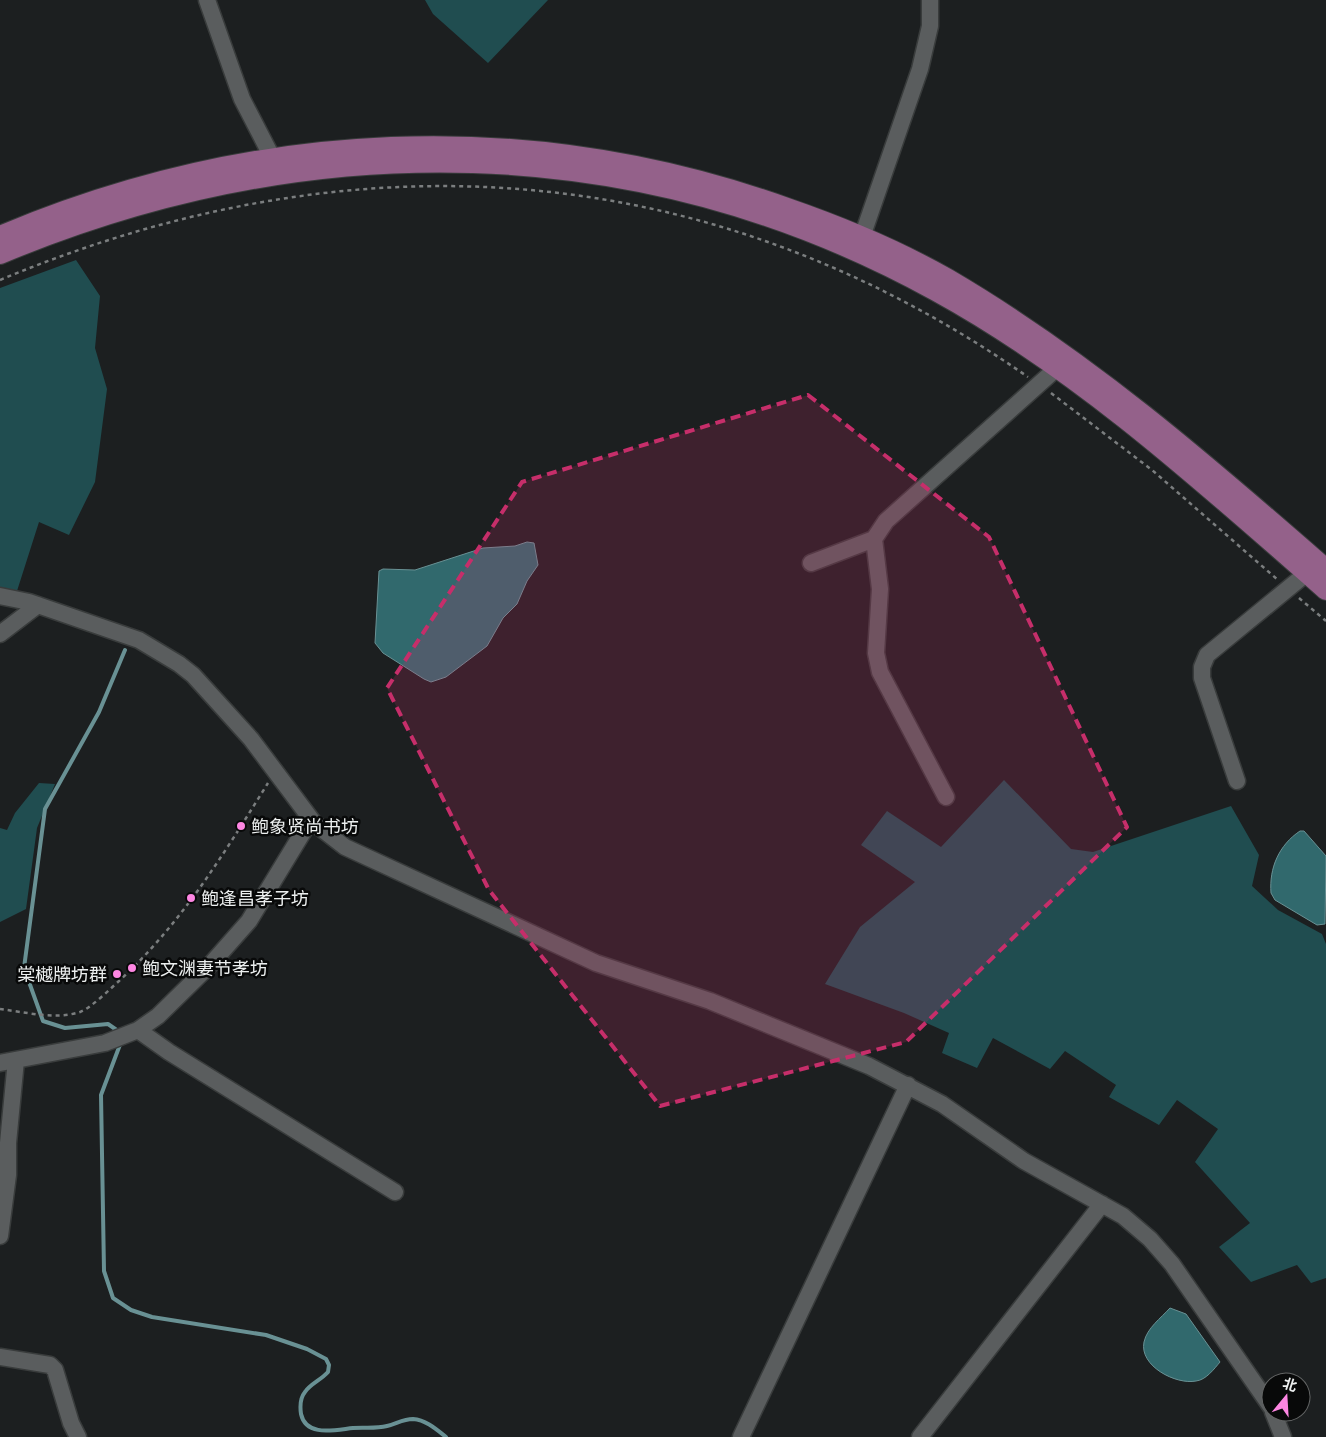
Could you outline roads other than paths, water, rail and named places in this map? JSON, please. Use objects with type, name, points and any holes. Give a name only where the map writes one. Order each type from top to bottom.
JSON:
[{"type":"main road","points":[[0,236],[110,196],[200,173],[274,159],[331,151],[403,145],[478,146],[557,152],[646,167],[722,186],[807,215],[862,237],[945,278],[1026,328],[1088,371],[1177,440],[1316,571],[1326,590]]},
{"type":"main road","points":[[0,254],[114,211],[220,185],[280,174],[368,163],[439,160],[555,168],[675,189],[760,214],[819,236],[870,258],[937,291],[1057,368],[1167,452],[1316,571]]},
{"type":"street","points":[[207,0],[242,99],[274,159]]},
{"type":"street","points":[[862,237],[920,70],[929,35],[930,0]]},
{"type":"street","points":[[811,563],[874,538],[886,521],[1057,368]]},
{"type":"street","points":[[874,538],[880,588],[876,653],[880,672],[946,797]]},
{"type":"street","points":[[1237,781],[1202,678],[1203,663],[1207,655],[1288,588],[1316,571]]},
{"type":"street","points":[[0,596],[38,605],[139,640],[172,658],[193,675],[251,739],[311,820],[321,830],[345,847],[596,963],[710,1001],[869,1066],[942,1104],[1024,1161],[1102,1204],[1138,1228],[1162,1251],[1261,1394]]},
{"type":"street","points":[[0,634],[38,605]]},
{"type":"street","points":[[0,1236],[8,1175],[8,1061],[105,1043],[138,1030],[158,1016],[186,991],[249,921],[311,820]]},
{"type":"street","points":[[138,1030],[169,1052],[395,1192]]},
{"type":"street","points":[[741,1437],[908,1085]]},
{"type":"street","points":[[920,1437],[1102,1204]]},
{"type":"street","points":[[0,1357],[50,1365],[55,1370],[71,1424],[78,1437]]},
{"type":"street","points":[[1277,1422],[1283,1437]]},
{"type":"waterway","points":[[121,1033],[108,1024],[65,1028],[43,1021],[24,968],[45,809],[99,712],[125,650]]},
{"type":"waterway","points":[[121,1042],[101,1095],[104,1271],[113,1298],[131,1310],[152,1317],[266,1335],[307,1349],[326,1359],[329,1365],[328,1372],[303,1394],[300,1408],[304,1421],[315,1429],[330,1431],[378,1427],[413,1419],[427,1423],[446,1437]]},
{"type":"place","name":"鲍象贤尚书坊","points":[[241,826]]},
{"type":"place","name":"鲍逢昌孝子坊","points":[[191,898]]},
{"type":"place","name":"鲍文渊妻节孝坊","points":[[132,968]]},
{"type":"place","name":"棠樾牌坊群","points":[[117,974]]}]
